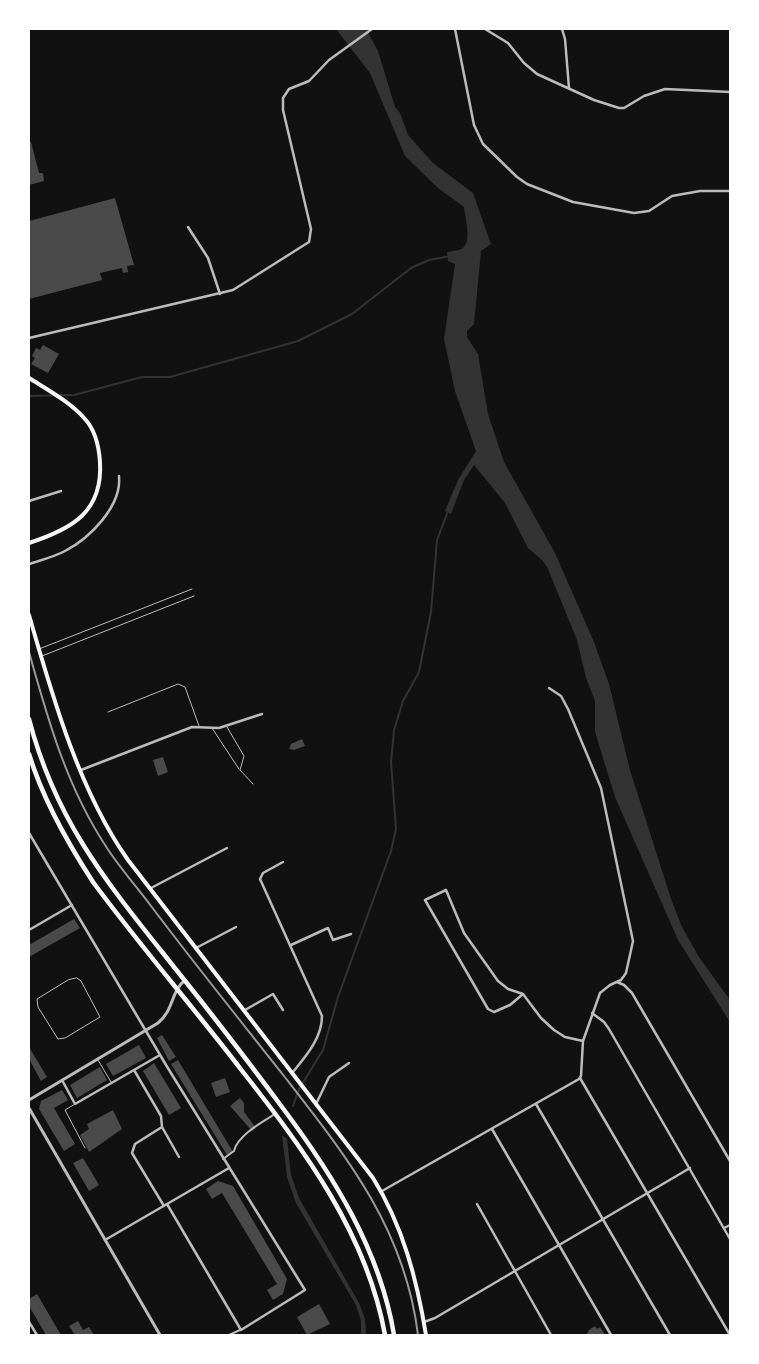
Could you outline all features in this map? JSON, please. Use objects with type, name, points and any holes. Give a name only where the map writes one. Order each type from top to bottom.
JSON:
[{"type":"main road","points":[[29,378],[65,402],[86,420],[96,438],[100,459],[99,490],[90,507],[74,523],[53,535],[29,543]]},
{"type":"main road","points":[[29,615],[41,656],[81,770],[101,819],[150,889],[317,1102],[382,1191],[404,1243],[426,1335]]},
{"type":"main road","points":[[29,719],[49,784],[79,841],[104,878],[228,1036],[326,1168],[348,1207],[376,1269],[394,1335]]},
{"type":"main road","points":[[29,754],[44,796],[82,865],[106,899],[239,1066],[318,1173],[340,1211],[368,1273],[385,1335]]},
{"type":"main road","points":[[220,1042],[228,1036]]},
{"type":"main road","points":[[239,1066],[246,1060]]},
{"type":"main road","points":[[255,1087],[262,1081]]},
{"type":"main road","points":[[275,1113],[281,1106]]},
{"type":"street","points":[[29,338],[220,294],[243,286],[309,242],[312,229],[282,102],[289,89],[309,81],[332,58],[372,29]]},
{"type":"street","points":[[455,29],[474,126],[483,144],[517,177],[527,184],[573,202],[634,213],[649,211],[672,196],[700,191],[730,191]]},
{"type":"street","points":[[485,29],[508,42],[529,69],[594,100],[624,108],[656,91],[730,92]]},
{"type":"street","points":[[562,29],[565,39],[569,88]]},
{"type":"street","points":[[188,227],[208,258],[220,294]]},
{"type":"street","points":[[29,564],[60,554],[88,534],[103,518],[118,495],[119,476]]},
{"type":"street","points":[[29,501],[61,491]]},
{"type":"street","points":[[549,688],[561,696],[568,709],[604,796],[633,941],[626,973],[617,982],[610,984],[600,993],[591,1013],[583,1041],[580,1078],[730,1335]]},
{"type":"street","points":[[81,770],[199,726],[212,728],[226,726],[262,714]]},
{"type":"street","points":[[29,833],[145,1031],[305,1290],[241,1330],[228,1335]]},
{"type":"street","points":[[150,889],[227,848]]},
{"type":"street","points":[[283,862],[263,873],[260,879],[322,1016],[322,1025],[314,1042],[293,1072]]},
{"type":"street","points":[[523,994],[510,1005],[494,1012],[488,1009],[425,900],[446,890],[459,924],[473,948],[498,982],[508,989],[523,994],[554,1030],[565,1036],[583,1041]]},
{"type":"street","points":[[29,930],[72,905]]},
{"type":"street","points":[[196,948],[236,927]]},
{"type":"street","points":[[291,945],[328,928],[333,940],[351,934]]},
{"type":"street","points":[[29,1100],[158,1024],[169,1012],[177,986],[184,980]]},
{"type":"street","points":[[617,982],[632,993],[730,1161]]},
{"type":"street","points":[[245,1010],[273,994],[283,1010]]},
{"type":"street","points":[[591,1013],[604,1022],[609,1029],[730,1239]]},
{"type":"street","points":[[62,1080],[75,1104],[160,1055]]},
{"type":"street","points":[[317,1102],[329,1077],[348,1063]]},
{"type":"street","points":[[134,1070],[161,1116],[162,1127],[180,1157]]},
{"type":"street","points":[[382,1191],[580,1078]]},
{"type":"street","points":[[536,1104],[670,1335]]},
{"type":"street","points":[[29,1108],[160,1335]]},
{"type":"street","points":[[223,1159],[234,1151],[242,1138],[275,1113]]},
{"type":"street","points":[[162,1127],[135,1144],[132,1148],[132,1153],[166,1205],[241,1330]]},
{"type":"street","points":[[492,1129],[611,1335]]},
{"type":"street","points":[[105,1240],[228,1168]]},
{"type":"street","points":[[424,1322],[435,1318],[690,1168]]},
{"type":"street","points":[[477,1204],[550,1335]]},
{"type":"street","points":[[724,1228],[730,1224]]},
{"type":"street","points":[[29,1322],[37,1335]]},
{"type":"lane","points":[[39,649],[192,589]]},
{"type":"lane","points":[[41,656],[194,596]]},
{"type":"lane","points":[[108,712],[178,684],[185,687],[199,726]]},
{"type":"lane","points":[[226,726],[244,756],[240,770]]},
{"type":"lane","points":[[212,728],[240,770],[253,784]]},
{"type":"lane","points":[[73,978],[81,981],[100,1017],[65,1038],[56,1038],[36,1002],[39,995],[54,987],[73,978]]},
{"type":"lane","points":[[97,1059],[112,1083]]},
{"type":"lane","points":[[75,1104],[65,1110],[85,1148]]},
{"type":"shaded area","points":[[336,29],[366,29],[378,51],[395,107],[400,113],[408,135],[433,163],[473,193],[491,244],[481,251],[474,324],[467,331],[467,337],[478,354],[488,414],[504,462],[555,553],[594,642],[609,684],[630,770],[671,899],[682,927],[699,957],[730,1000],[730,1022],[678,940],[615,797],[595,732],[595,701],[586,678],[577,640],[548,569],[543,561],[528,548],[505,503],[474,465],[464,480],[451,514],[445,511],[458,480],[476,451],[455,391],[444,339],[455,264],[448,261],[447,252],[461,249],[466,244],[468,234],[464,207],[438,188],[405,156],[370,73]]},
{"type":"shaded area","points":[[282,1135],[287,1139],[291,1175],[299,1198],[359,1303],[365,1319],[366,1335],[361,1335],[361,1321],[356,1305],[296,1203],[287,1177]]},
{"type":"building","points":[[29,142],[31,142],[39,173],[43,173],[44,181],[29,185]]},
{"type":"building","points":[[115,198],[134,265],[127,266],[128,272],[123,273],[122,268],[100,273],[102,280],[29,299],[29,221]]},
{"type":"building","points":[[43,345],[59,354],[48,373],[31,364],[35,358],[32,356],[36,348],[40,350]]},
{"type":"building","points":[[302,739],[305,746],[294,750],[289,749],[291,744]]},
{"type":"building","points":[[163,757],[168,772],[158,776],[153,760]]},
{"type":"building","points":[[74,919],[80,928],[29,957],[29,945]]},
{"type":"building","points":[[162,1035],[176,1057],[169,1061],[157,1038]]},
{"type":"building","points":[[139,1045],[146,1058],[113,1076],[106,1064]]},
{"type":"building","points":[[29,1047],[47,1077],[41,1081],[29,1059]]},
{"type":"building","points":[[178,1060],[233,1152],[227,1155],[171,1064]]},
{"type":"building","points":[[154,1063],[181,1108],[169,1115],[143,1071]]},
{"type":"building","points":[[100,1067],[107,1080],[77,1098],[70,1085]]},
{"type":"building","points":[[225,1078],[230,1092],[216,1097],[211,1083]]},
{"type":"building","points":[[62,1090],[68,1100],[54,1108],[75,1144],[64,1151],[39,1109],[41,1101]]},
{"type":"building","points":[[240,1098],[244,1103],[244,1112],[256,1128],[252,1131],[230,1106]]},
{"type":"building","points":[[113,1110],[122,1129],[89,1152],[80,1135],[89,1129],[87,1124]]},
{"type":"building","points":[[83,1158],[99,1185],[89,1191],[73,1163]]},
{"type":"building","points":[[218,1181],[233,1186],[287,1279],[283,1294],[273,1300],[267,1290],[277,1284],[222,1193],[212,1199],[206,1189]]},
{"type":"building","points":[[37,1294],[61,1335],[46,1335],[29,1306],[29,1299]]},
{"type":"building","points":[[319,1304],[330,1324],[307,1335],[297,1317]]},
{"type":"building","points":[[78,1321],[83,1330],[89,1327],[94,1335],[75,1335],[69,1326]]},
{"type":"building","points":[[595,1326],[597,1329],[600,1327],[605,1335],[586,1335]]},
{"type":"waterway","points":[[29,396],[74,395],[142,377],[170,377],[298,341],[352,314],[411,268],[429,260],[450,256]]},
{"type":"waterway","points":[[293,1106],[299,1089],[323,1050],[338,997],[391,851],[396,829],[391,762],[394,730],[403,701],[419,672],[431,612],[437,540],[448,511]]},
{"type":"railway","points":[[29,652],[60,753],[93,825],[123,870],[307,1106],[351,1166],[370,1196],[400,1261],[411,1297],[418,1335]]}]
